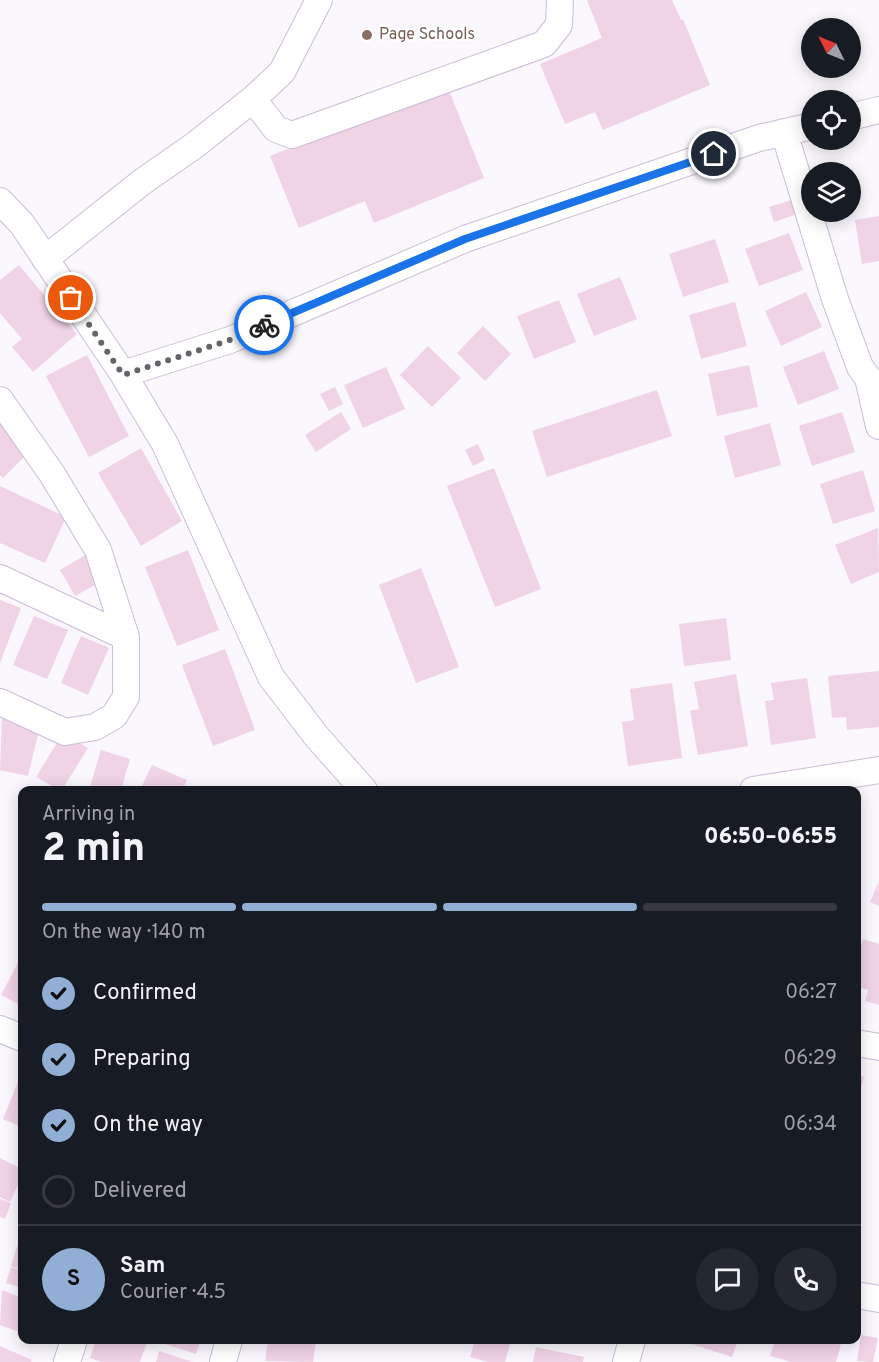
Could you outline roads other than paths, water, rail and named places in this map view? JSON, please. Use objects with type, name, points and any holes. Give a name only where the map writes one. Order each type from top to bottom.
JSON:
[{"type":"street","points":[[45,259],[142,182],[195,145],[253,99],[282,72],[319,0]]},
{"type":"street","points":[[253,99],[276,129],[292,135],[544,44],[559,25],[560,0]]},
{"type":"street","points":[[861,114],[879,110]]},
{"type":"street","points":[[123,375],[230,340],[465,239],[759,138],[801,128]]},
{"type":"street","points":[[784,132],[835,299],[860,367],[873,382],[879,426]]},
{"type":"street","points":[[0,201],[22,224],[123,375],[165,444],[271,677],[317,737],[360,786]]},
{"type":"street","points":[[0,400],[52,474],[98,550],[126,638],[126,697],[114,716],[95,728],[65,732],[0,702]]},
{"type":"street","points":[[0,578],[126,638]]},
{"type":"street","points":[[778,786],[879,770]]},
{"type":"street","points":[[0,1029],[18,1036]]},
{"type":"street","points":[[861,1044],[879,1047]]},
{"type":"street","points":[[861,1296],[879,1299]]},
{"type":"street","points":[[67,1362],[73,1344]]},
{"type":"street","points":[[223,1362],[228,1344]]},
{"type":"street","points":[[626,1362],[631,1344]]},
{"type":"place","name":"Page Schools","points":[[367,35]]}]
